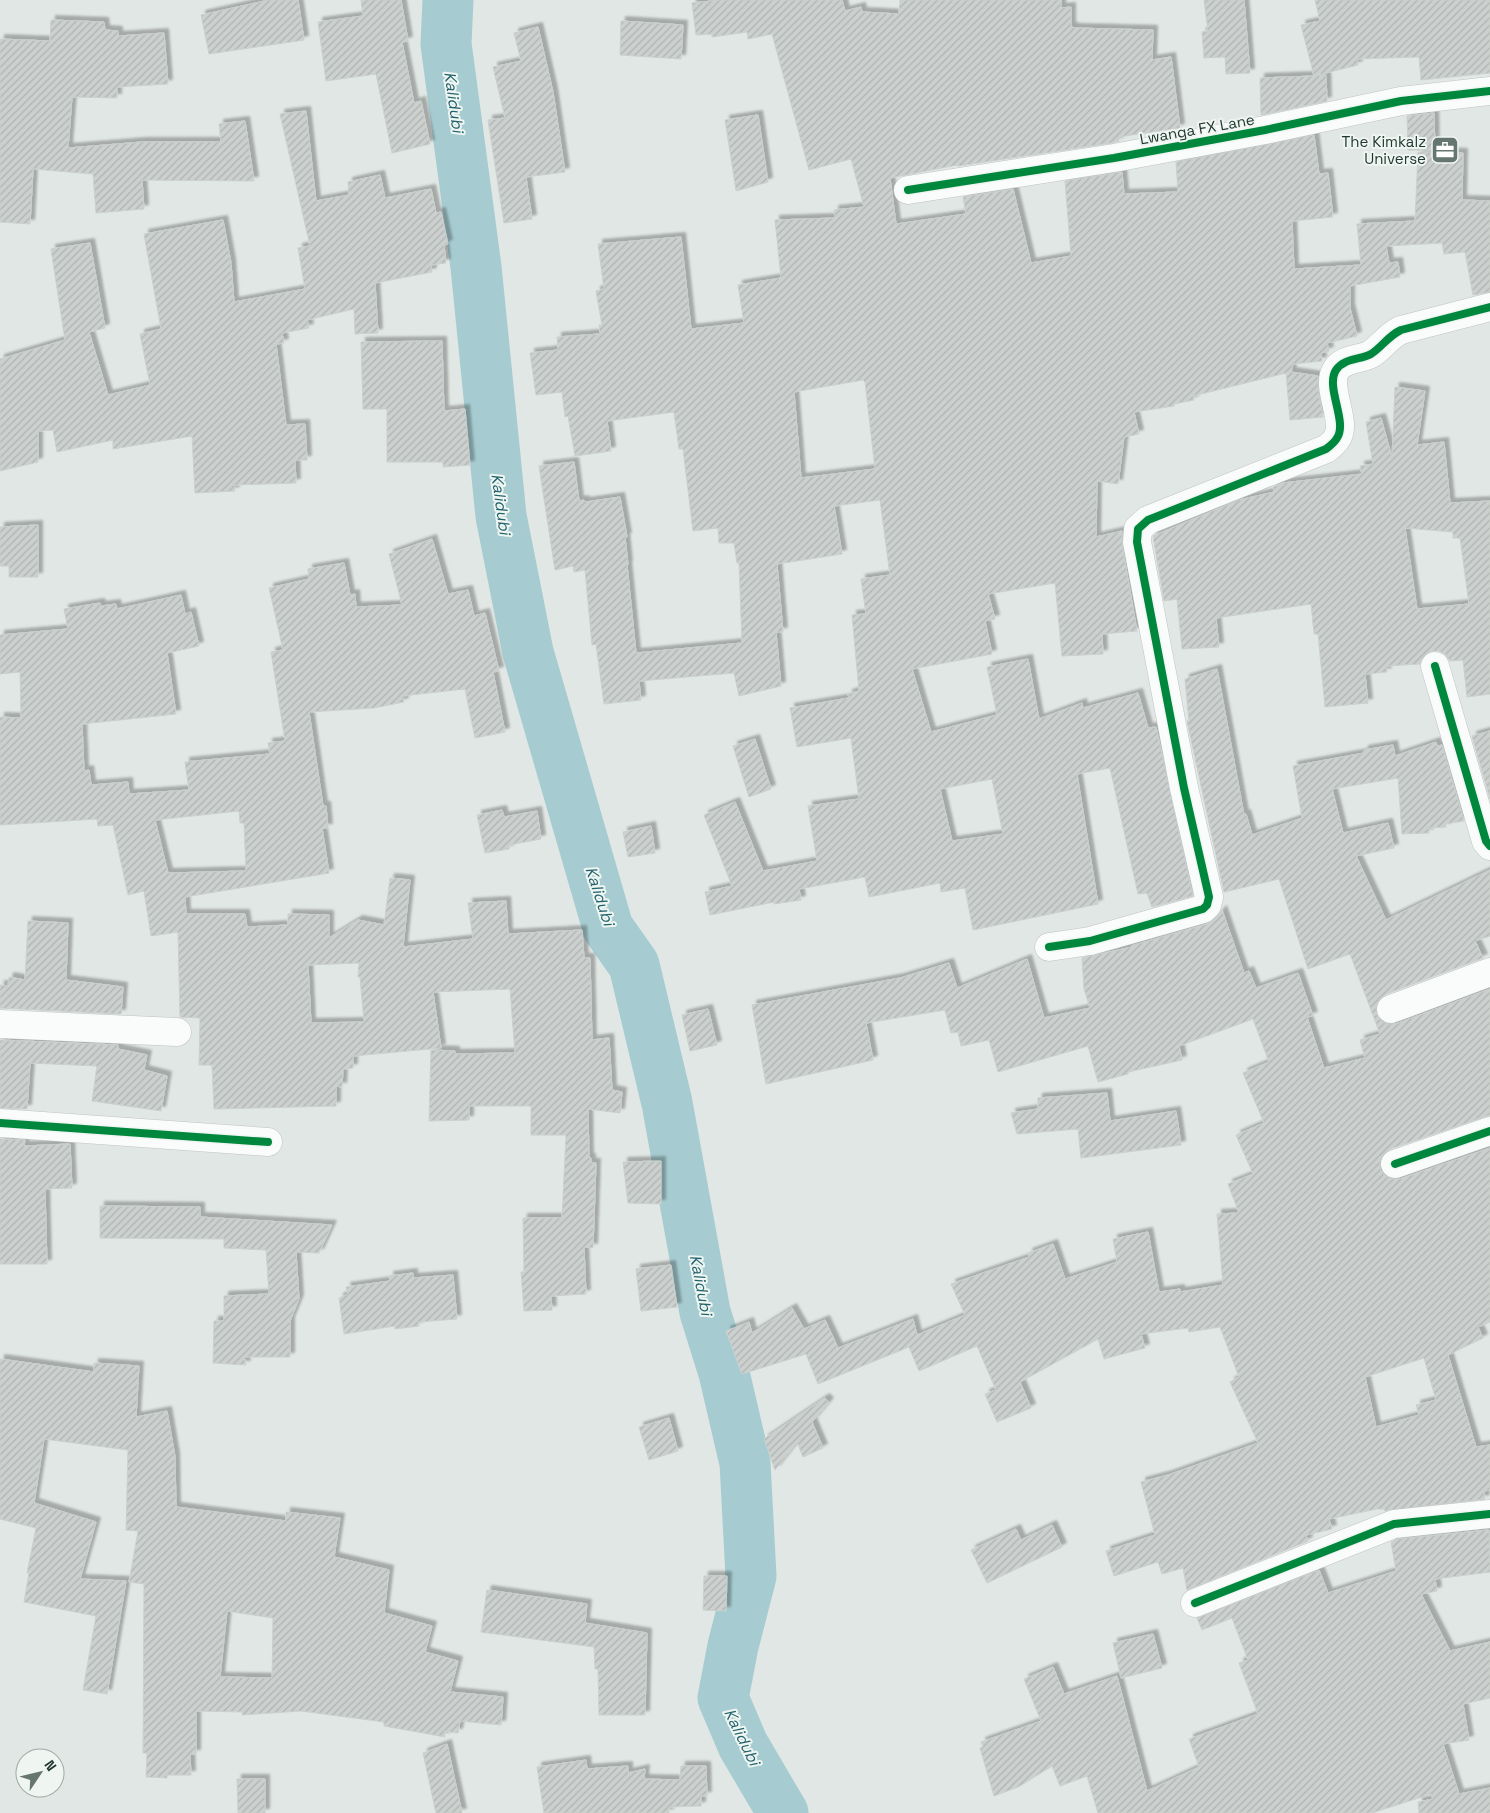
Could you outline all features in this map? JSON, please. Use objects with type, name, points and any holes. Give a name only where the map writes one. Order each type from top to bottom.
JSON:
[{"type":"street","name":"Lwanga FX Lane","points":[[908,190],[1114,158],[1266,130],[1402,101],[1490,91]]},
{"type":"street","points":[[1049,947],[1090,941],[1208,906],[1209,897],[1184,788],[1137,542],[1138,529],[1148,520],[1326,450],[1338,438],[1340,428],[1333,382],[1336,370],[1349,360],[1370,354],[1390,335],[1401,330],[1490,307]]},
{"type":"street","points":[[1435,666],[1486,841],[1490,846]]},
{"type":"street","points":[[1391,1009],[1490,972]]},
{"type":"street","points":[[0,1024],[176,1032]]},
{"type":"street","points":[[0,1123],[268,1142]]},
{"type":"street","points":[[1394,1164],[1490,1131]]},
{"type":"street","points":[[1195,1603],[1394,1524],[1490,1514]]},
{"type":"building","points":[[269,0],[298,0],[304,40],[209,54],[201,15]]},
{"type":"building","points":[[361,0],[401,0],[408,41],[402,42],[414,103],[421,101],[430,144],[392,153],[376,74],[326,81],[318,22],[363,16]]},
{"type":"building","points":[[721,0],[842,0],[845,11],[861,7],[862,12],[899,14],[900,0],[1061,0],[1061,8],[1071,7],[1071,26],[1074,28],[1153,30],[1152,60],[1171,57],[1180,128],[1118,137],[1119,141],[1111,143],[957,165],[890,178],[896,224],[966,214],[963,197],[1013,189],[1031,263],[1071,256],[1065,181],[1122,172],[1124,194],[1178,192],[1176,162],[1314,135],[1319,174],[1328,173],[1333,217],[1292,221],[1294,269],[1361,265],[1357,224],[1415,221],[1418,152],[1463,153],[1462,200],[1490,201],[1490,292],[1473,295],[1465,252],[1444,254],[1442,243],[1386,246],[1389,263],[1398,262],[1400,277],[1350,286],[1350,308],[1357,336],[1327,343],[1329,351],[1321,353],[1322,361],[1293,364],[1291,372],[1318,376],[1323,417],[1290,420],[1286,373],[1193,396],[1194,400],[1174,404],[1174,406],[1134,412],[1139,434],[1124,437],[1118,484],[1097,481],[1096,537],[1122,531],[1122,545],[1137,631],[1102,634],[1103,654],[1062,656],[1055,583],[988,594],[995,619],[985,621],[992,654],[912,669],[931,732],[997,715],[987,667],[1028,659],[1039,719],[1082,703],[1083,708],[1138,693],[1148,728],[1156,727],[1193,896],[1152,907],[1147,893],[1138,894],[1110,768],[1077,774],[1098,904],[973,930],[965,888],[941,892],[940,883],[869,897],[865,877],[799,889],[801,900],[774,904],[774,902],[710,915],[705,892],[732,886],[704,815],[735,802],[763,871],[817,861],[808,806],[859,799],[851,738],[797,747],[790,708],[849,698],[848,694],[859,691],[852,615],[866,614],[861,579],[890,575],[880,500],[834,506],[842,554],[777,564],[783,632],[776,632],[781,686],[739,696],[734,673],[639,681],[641,700],[604,704],[596,644],[592,645],[585,570],[574,572],[573,566],[555,570],[539,466],[574,462],[579,501],[584,500],[585,502],[620,497],[627,537],[625,537],[627,565],[636,653],[742,643],[739,563],[737,563],[734,543],[719,543],[718,528],[693,531],[683,449],[679,449],[674,412],[607,421],[611,451],[575,456],[568,416],[565,417],[562,392],[536,395],[530,353],[558,350],[557,337],[600,334],[599,325],[602,325],[596,291],[604,289],[598,244],[681,237],[691,329],[744,323],[738,285],[781,278],[775,220],[835,218],[834,210],[864,207],[851,159],[809,170],[772,34],[748,39],[747,32],[712,37],[712,34],[696,35],[692,3]],"holes":[[[863,380],[865,382],[875,469],[801,478],[794,392]],[[992,779],[1003,834],[952,841],[940,789]]]},
{"type":"building","points":[[1204,0],[1244,0],[1250,73],[1226,74],[1225,57],[1204,58],[1202,32],[1208,31]]},
{"type":"building","points":[[1315,0],[1490,0],[1490,73],[1421,80],[1419,57],[1357,59],[1358,65],[1314,76],[1301,25],[1320,21]]},
{"type":"building","points":[[51,20],[104,22],[105,30],[118,31],[118,36],[164,33],[168,84],[117,87],[117,98],[72,97],[68,148],[142,142],[221,142],[219,124],[245,121],[254,181],[142,180],[144,209],[96,213],[93,174],[33,169],[30,224],[0,222],[0,39],[50,41]]},
{"type":"building","points":[[621,21],[683,25],[681,59],[620,55]]},
{"type":"building","points":[[538,27],[553,92],[565,172],[526,177],[532,219],[504,223],[488,120],[505,118],[493,67],[521,61],[514,33]]},
{"type":"building","points":[[1326,75],[1327,101],[1261,115],[1260,78]]},
{"type":"building","points":[[306,111],[316,201],[349,195],[348,182],[380,175],[385,198],[431,189],[436,213],[441,212],[448,244],[444,245],[446,263],[431,265],[432,272],[375,283],[378,333],[355,334],[354,309],[307,320],[309,328],[282,333],[284,343],[276,344],[286,425],[305,424],[307,460],[295,460],[296,483],[234,485],[235,491],[195,493],[192,436],[113,449],[113,440],[57,452],[53,430],[38,431],[38,462],[0,471],[0,359],[65,340],[51,249],[90,243],[105,328],[89,332],[108,395],[150,385],[140,334],[161,329],[144,234],[223,220],[231,263],[234,302],[305,289],[298,248],[310,246],[280,114]]},
{"type":"building","points":[[1434,113],[1435,150],[1408,150],[1407,116]]},
{"type":"building","points":[[758,115],[768,182],[736,191],[725,120]]},
{"type":"building","points":[[442,341],[444,411],[465,409],[470,465],[443,467],[443,462],[387,462],[387,409],[363,409],[361,342]]},
{"type":"building","points":[[1395,387],[1425,391],[1417,445],[1444,442],[1450,503],[1490,501],[1490,694],[1467,697],[1463,660],[1450,661],[1445,654],[1439,651],[1431,651],[1423,656],[1420,664],[1386,666],[1387,672],[1365,674],[1368,703],[1325,707],[1318,634],[1314,634],[1311,604],[1216,618],[1219,647],[1182,649],[1177,599],[1164,601],[1153,536],[1239,500],[1274,492],[1273,487],[1283,483],[1362,474],[1360,466],[1373,464],[1366,422],[1381,418],[1392,458]],"holes":[[[1405,528],[1453,532],[1453,538],[1460,538],[1469,604],[1417,609]]]},
{"type":"building","points":[[38,525],[38,577],[9,577],[9,566],[0,566],[0,527]]},
{"type":"building","points":[[432,539],[448,594],[468,590],[474,616],[485,613],[499,671],[493,672],[505,732],[475,738],[465,689],[402,696],[404,702],[374,708],[309,712],[323,806],[326,806],[328,828],[322,828],[329,873],[185,897],[186,914],[245,914],[247,927],[288,925],[288,914],[329,915],[329,938],[358,920],[384,925],[390,878],[410,880],[403,947],[473,939],[468,903],[506,901],[508,934],[582,930],[584,958],[590,958],[592,1040],[609,1038],[612,1090],[622,1092],[620,1113],[588,1109],[589,1158],[591,1158],[591,1163],[596,1163],[593,1248],[584,1247],[586,1294],[551,1296],[552,1310],[524,1311],[521,1272],[524,1272],[523,1218],[562,1218],[566,1135],[531,1135],[531,1106],[469,1106],[469,1120],[429,1121],[431,1050],[455,1051],[455,1054],[515,1053],[510,989],[433,992],[441,1048],[353,1056],[353,1068],[343,1069],[342,1087],[336,1086],[336,1106],[214,1109],[212,1065],[199,1065],[200,1018],[180,1017],[178,932],[151,936],[144,891],[128,895],[113,825],[98,826],[97,819],[0,825],[0,717],[21,718],[20,672],[0,674],[0,635],[68,629],[64,609],[100,603],[101,606],[116,604],[117,609],[181,595],[185,614],[191,612],[199,646],[167,653],[176,714],[82,724],[84,771],[89,770],[91,785],[128,782],[129,794],[189,790],[185,762],[270,754],[268,743],[285,741],[271,652],[283,650],[269,588],[309,579],[308,569],[344,563],[350,595],[355,594],[356,607],[402,605],[389,554]],"holes":[[[239,811],[240,823],[244,823],[246,871],[168,873],[155,820]],[[359,963],[358,977],[360,977],[364,1022],[311,1023],[308,965]]]},
{"type":"building","points":[[1217,669],[1244,815],[1246,814],[1252,835],[1302,818],[1293,766],[1364,753],[1364,750],[1393,745],[1395,756],[1436,742],[1437,746],[1442,745],[1464,821],[1445,824],[1446,827],[1429,828],[1429,833],[1402,834],[1398,778],[1332,789],[1343,833],[1388,823],[1394,848],[1356,856],[1386,920],[1490,870],[1490,936],[1475,941],[1483,958],[1386,994],[1379,999],[1376,1007],[1377,1015],[1381,1021],[1388,1024],[1396,1024],[1490,989],[1490,1115],[1390,1149],[1383,1154],[1380,1169],[1384,1175],[1392,1179],[1400,1179],[1490,1148],[1490,1322],[1478,1327],[1483,1338],[1448,1355],[1476,1447],[1490,1445],[1490,1490],[1484,1491],[1485,1499],[1385,1511],[1384,1509],[1377,1509],[1329,1519],[1332,1529],[1306,1535],[1308,1541],[1187,1590],[1183,1568],[1162,1574],[1158,1562],[1114,1576],[1106,1551],[1155,1535],[1141,1482],[1168,1475],[1258,1443],[1230,1382],[1239,1377],[1220,1327],[1189,1332],[1188,1328],[1141,1334],[1145,1348],[1104,1359],[1098,1339],[1020,1382],[1031,1408],[997,1422],[985,1394],[996,1390],[977,1346],[919,1371],[909,1347],[818,1384],[806,1354],[742,1374],[726,1331],[749,1322],[752,1333],[792,1308],[804,1329],[825,1320],[838,1348],[913,1319],[917,1335],[965,1315],[951,1284],[1029,1257],[1028,1253],[1053,1244],[1065,1279],[1117,1262],[1113,1239],[1148,1232],[1159,1292],[1180,1289],[1180,1292],[1223,1285],[1217,1214],[1239,1213],[1228,1184],[1253,1174],[1236,1135],[1264,1123],[1243,1073],[1269,1062],[1253,1019],[1179,1046],[1182,1060],[1128,1072],[1128,1074],[1098,1082],[1088,1046],[998,1072],[989,1040],[961,1046],[958,1032],[951,1033],[945,1010],[866,1023],[873,1060],[766,1084],[752,1005],[900,978],[949,963],[957,988],[1027,959],[1044,1018],[1090,1008],[1084,989],[1082,958],[1132,947],[1207,924],[1214,920],[1222,910],[1244,973],[1249,971],[1256,988],[1298,973],[1313,1016],[1307,1017],[1324,1068],[1365,1058],[1360,1040],[1380,1034],[1350,954],[1308,969],[1279,879],[1224,892],[1187,721],[1189,721],[1185,679]],"holes":[[[1424,1358],[1436,1400],[1416,1405],[1419,1415],[1376,1427],[1365,1377]]]},
{"type":"building","points":[[1490,731],[1490,799],[1472,736]]},
{"type":"building","points":[[755,739],[771,789],[749,797],[733,746]]},
{"type":"building","points":[[502,810],[504,817],[537,811],[541,839],[509,845],[509,849],[485,853],[477,815]]},
{"type":"building","points":[[651,826],[655,853],[628,857],[623,832]]},
{"type":"building","points":[[28,921],[68,923],[66,980],[123,987],[121,1014],[0,1008],[0,985],[8,986],[9,977],[25,980]]},
{"type":"building","points":[[708,1009],[717,1045],[690,1051],[682,1015]]},
{"type":"building","points":[[0,1040],[118,1045],[118,1049],[147,1055],[144,1070],[167,1076],[161,1111],[92,1101],[97,1066],[30,1063],[27,1109],[0,1108]]},
{"type":"building","points":[[1107,1093],[1110,1121],[1176,1111],[1181,1145],[1081,1158],[1078,1129],[1017,1134],[1011,1113],[1038,1109],[1038,1098]]},
{"type":"building","points":[[0,1139],[25,1140],[24,1146],[70,1144],[72,1188],[45,1189],[47,1264],[0,1264]]},
{"type":"building","points":[[661,1161],[661,1204],[628,1203],[623,1162]]},
{"type":"building","points":[[100,1206],[200,1207],[200,1217],[332,1225],[319,1253],[296,1252],[299,1299],[290,1321],[290,1357],[244,1357],[246,1365],[213,1363],[214,1321],[224,1321],[224,1296],[269,1294],[266,1250],[224,1248],[224,1239],[100,1238]]},
{"type":"building","points":[[671,1265],[677,1307],[641,1311],[636,1269]]},
{"type":"building","points":[[413,1273],[413,1278],[453,1275],[457,1319],[418,1322],[419,1326],[395,1329],[395,1326],[344,1334],[339,1298],[348,1294],[346,1287],[390,1281],[389,1276]]},
{"type":"building","points":[[0,1359],[94,1372],[94,1363],[139,1366],[136,1417],[167,1411],[175,1457],[176,1507],[286,1521],[286,1512],[340,1518],[334,1557],[389,1570],[384,1613],[432,1626],[425,1652],[458,1661],[450,1692],[503,1697],[501,1725],[460,1721],[458,1733],[444,1731],[445,1737],[384,1726],[384,1722],[301,1711],[242,1715],[243,1712],[196,1711],[196,1754],[190,1754],[191,1775],[167,1775],[167,1778],[146,1777],[147,1753],[143,1753],[144,1584],[129,1582],[138,1531],[126,1530],[128,1450],[44,1439],[34,1503],[96,1522],[80,1579],[126,1581],[107,1694],[83,1690],[96,1616],[24,1602],[29,1573],[27,1573],[36,1528],[0,1519]],"holes":[[[227,1611],[273,1618],[272,1678],[220,1677]]]},
{"type":"building","points":[[825,1398],[829,1402],[812,1422],[823,1448],[803,1457],[797,1442],[775,1470],[764,1439]]},
{"type":"building","points":[[669,1418],[678,1451],[649,1460],[639,1427]]},
{"type":"building","points":[[1052,1525],[1062,1547],[987,1583],[971,1550],[1016,1529],[1021,1540]]},
{"type":"building","points":[[1489,1530],[1490,1572],[1435,1579],[1437,1591],[1421,1594],[1450,1651],[1490,1642],[1490,1698],[1463,1704],[1469,1740],[1443,1744],[1459,1794],[1490,1788],[1490,1813],[1419,1813],[1418,1802],[1433,1799],[1431,1794],[1372,1813],[1098,1813],[1087,1776],[1060,1786],[1052,1766],[1018,1787],[994,1796],[980,1748],[983,1747],[981,1742],[1041,1721],[1024,1679],[1053,1667],[1064,1694],[1117,1676],[1147,1791],[1199,1767],[1189,1739],[1258,1714],[1239,1663],[1248,1660],[1232,1618],[1202,1630],[1197,1618],[1319,1570],[1328,1593],[1396,1571],[1391,1542],[1398,1539]]},
{"type":"building","points":[[704,1576],[727,1576],[726,1611],[703,1610]]},
{"type":"building","points":[[487,1590],[587,1604],[585,1623],[647,1633],[645,1715],[599,1715],[598,1669],[595,1669],[594,1647],[481,1632]]},
{"type":"building","points":[[1153,1634],[1162,1668],[1121,1678],[1113,1643]]},
{"type":"building","points":[[447,1744],[462,1813],[436,1813],[423,1753]]},
{"type":"building","points":[[586,1760],[587,1769],[628,1766],[628,1773],[645,1769],[644,1779],[680,1780],[681,1766],[706,1766],[707,1796],[701,1796],[701,1806],[669,1807],[669,1813],[544,1813],[537,1767]]},
{"type":"building","points":[[237,1779],[265,1779],[265,1813],[238,1813]]},
{"type":"waterway","name":"Kalidubi","points":[[448,0],[446,44],[476,267],[501,516],[528,652],[608,928],[634,965],[667,1103],[705,1312],[724,1373],[745,1463],[751,1576],[733,1646],[723,1698],[743,1745],[783,1813]]},
{"type":"cycle path","points":[[908,190],[1114,158],[1265,130],[1401,101],[1490,91]]},
{"type":"cycle path","points":[[1049,947],[1090,941],[1203,909],[1207,905],[1209,897],[1184,788],[1137,542],[1138,529],[1148,520],[1326,449],[1335,441],[1340,431],[1333,386],[1333,377],[1339,366],[1348,361],[1371,354],[1392,335],[1401,330],[1490,307]]},
{"type":"cycle path","points":[[1435,666],[1486,841],[1490,846]]},
{"type":"cycle path","points":[[0,1123],[268,1142]]},
{"type":"cycle path","points":[[1395,1164],[1490,1131]]},
{"type":"cycle path","points":[[1195,1603],[1394,1524],[1490,1514]]},
{"type":"place","name":"The Kimkalz Universe","points":[[1445,150]]}]
